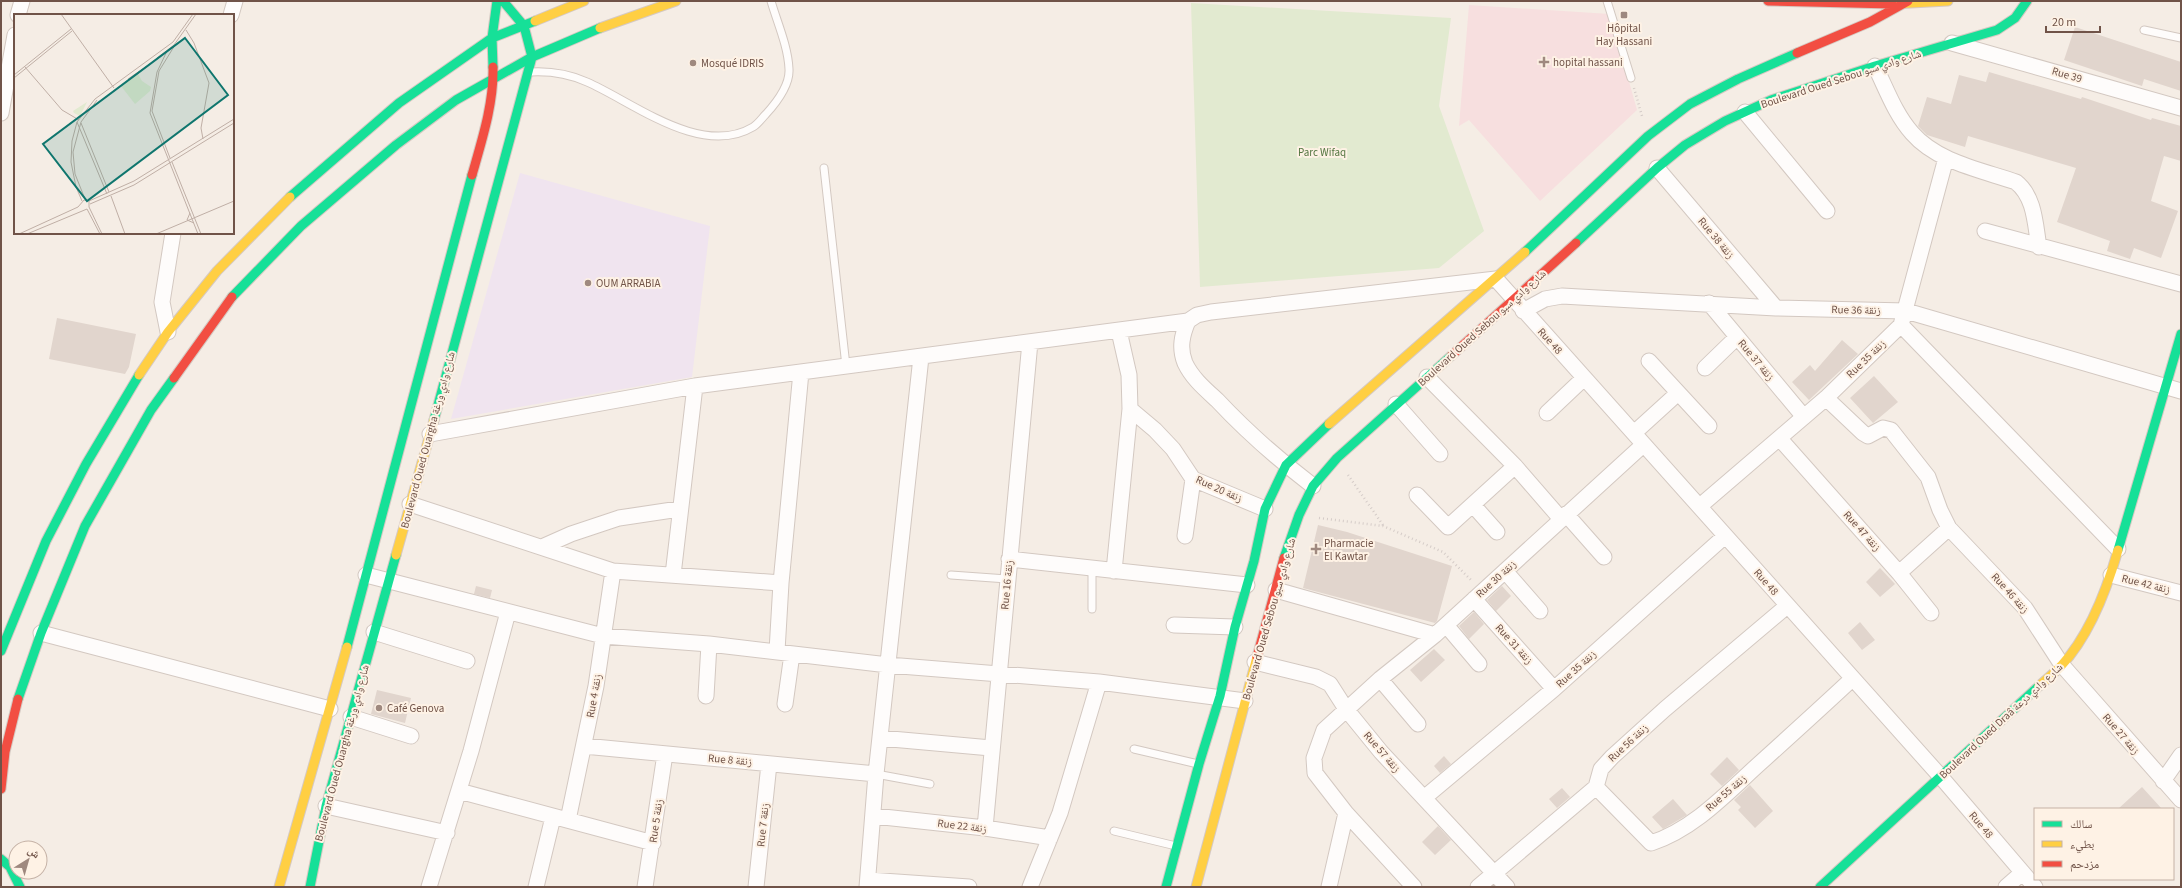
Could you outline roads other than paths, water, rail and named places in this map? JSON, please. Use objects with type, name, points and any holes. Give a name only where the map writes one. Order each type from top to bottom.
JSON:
[{"type":"street","points":[[18,14],[22,1]]},
{"type":"street","points":[[231,14],[235,1]]},
{"type":"street","name":"Boulevard Oued Ouargha شارع وادي ورغة","points":[[278,887],[330,709],[483,135],[493,80],[492,38],[497,1]]},
{"type":"street","name":"Boulevard Oued Ouargha شارع وادي ورغة","points":[[310,887],[326,806],[374,632],[390,581],[532,57],[524,26],[503,1]]},
{"type":"street","points":[[1,651],[46,541],[82,471],[136,378],[168,332],[217,270],[302,185],[399,103],[492,38],[584,1]]},
{"type":"street","points":[[1,790],[5,752],[20,690],[41,633],[85,526],[151,410],[233,295],[301,226],[396,145],[456,100],[532,57],[595,30],[676,1]]},
{"type":"street","points":[[1768,1],[1906,3],[1948,1]]},
{"type":"street","name":"Boulevard Oued Sebou شارع وادي سبو","points":[[1196,887],[1283,560],[1299,515],[1313,486],[1337,458],[1427,377],[1518,305],[1657,168],[1685,145],[1724,121],[1771,100],[1875,66],[1997,30],[2015,20],[2023,10],[2027,1]]},
{"type":"street","points":[[1166,887],[1199,764],[1220,696],[1235,627],[1265,510],[1274,487],[1286,465],[1308,441],[1496,279],[1648,136],[1690,104],[1738,79],[1870,22],[1906,3]]},
{"type":"street","points":[[1,113],[14,40]]},
{"type":"street","name":"Rue 39","points":[[1952,43],[2181,108]]},
{"type":"street","points":[[1875,66],[1897,112],[1912,133],[1932,150],[1946,158],[2016,182],[2024,189],[2030,199],[2039,247]]},
{"type":"street","points":[[1745,112],[1827,211]]},
{"type":"street","points":[[1946,158],[1903,318],[2118,549]]},
{"type":"street","name":"Rue 38 زنقة","points":[[1657,168],[1776,308]]},
{"type":"street","points":[[1985,231],[2039,247],[2181,284]]},
{"type":"street","points":[[168,332],[162,302],[173,234]]},
{"type":"street","points":[[430,434],[695,386],[1188,321],[1197,315],[1211,312],[1496,279]]},
{"type":"street","name":"Rue 48","points":[[1496,279],[1634,433],[1643,445],[1700,506],[1941,778],[2035,887]]},
{"type":"street","name":"Rue 36 زنقة","points":[[1518,305],[1562,296],[1709,303],[1903,318],[2181,391]]},
{"type":"street","name":"Rue 37 زنقة","points":[[1709,303],[1804,417]]},
{"type":"street","name":"Rue 35 زنقة","points":[[1700,506],[1826,398],[1903,318]]},
{"type":"street","points":[[1188,321],[1182,335],[1181,346],[1185,362],[1194,378],[1239,424],[1286,465],[1313,486]]},
{"type":"street","points":[[1114,571],[1130,409],[1129,375],[1119,330]]},
{"type":"street","name":"Boulevard Oued Draâ شارع وادي درعة","points":[[1820,887],[2062,666],[2085,633],[2111,575],[2181,334]]},
{"type":"street","points":[[1705,368],[1737,337]]},
{"type":"street","name":"Rue 16 زنقة","points":[[985,828],[991,748],[1000,674],[1007,579],[1030,342]]},
{"type":"street","points":[[921,357],[876,774],[868,883],[969,887]]},
{"type":"street","points":[[1650,361],[1709,426]]},
{"type":"street","points":[[777,652],[781,582],[801,372]]},
{"type":"street","points":[[1427,377],[1604,557]]},
{"type":"street","points":[[1547,413],[1584,378]]},
{"type":"street","points":[[673,575],[695,386]]},
{"type":"street","points":[[1634,433],[1678,393]]},
{"type":"street","name":"Rue 46 زنقة","points":[[1826,398],[1868,436],[1883,428],[1891,430],[1928,476],[1940,510],[1949,528],[2025,608],[2062,666]]},
{"type":"street","points":[[1396,404],[1440,454]]},
{"type":"street","name":"Rue 20 زنقة","points":[[1130,409],[1155,430],[1173,449],[1193,480],[1265,510]]},
{"type":"street","name":"Rue 47 زنقة","points":[[1780,439],[1899,573],[1930,613]]},
{"type":"street","name":"Rue 30 زنقة","points":[[1414,887],[1346,813],[1315,773],[1314,758],[1324,730],[1346,708],[1441,630],[1643,445]]},
{"type":"street","points":[[1417,495],[1448,527],[1515,466]]},
{"type":"street","points":[[1185,536],[1193,480]]},
{"type":"street","points":[[410,504],[544,546],[613,570],[781,582]]},
{"type":"street","points":[[1473,505],[1497,532]]},
{"type":"street","points":[[544,546],[571,534],[620,518],[680,509]]},
{"type":"street","points":[[1899,573],[1949,528]]},
{"type":"street","name":"Rue 35 زنقة","points":[[1424,798],[1554,688],[1726,536]]},
{"type":"street","points":[[1009,559],[1247,584]]},
{"type":"street","name":"Rue 4 زنقة","points":[[568,820],[584,746],[604,636],[613,570]]},
{"type":"street","points":[[1505,571],[1540,611]]},
{"type":"street","points":[[366,575],[604,636],[709,644],[888,665],[1100,682],[1245,700]]},
{"type":"street","name":"Rue 42 زنقة","points":[[2111,575],[2181,593]]},
{"type":"street","points":[[1276,590],[1441,630],[1479,664]]},
{"type":"street","name":"Rue 31 زنقة","points":[[1478,596],[1554,688]]},
{"type":"street","name":"Rue 56 زنقة","points":[[1596,787],[1601,769],[1612,757],[1671,704],[1787,606]]},
{"type":"street","points":[[429,887],[447,833],[508,612]]},
{"type":"street","points":[[1174,624],[1235,627]]},
{"type":"street","points":[[374,632],[467,661]]},
{"type":"street","points":[[41,633],[330,709]]},
{"type":"street","points":[[706,696],[709,644]]},
{"type":"street","points":[[785,704],[792,654]]},
{"type":"street","name":"Rue 57 زنقة","points":[[1255,662],[1324,680],[1337,692],[1346,708],[1382,752],[1507,887]]},
{"type":"street","name":"Rue 27 زنقة","points":[[2062,666],[2181,800]]},
{"type":"street","points":[[1380,679],[1418,724]]},
{"type":"street","name":"Rue 55 زنقة","points":[[1596,787],[1651,843],[1668,837],[1684,828],[1727,793],[1852,679]]},
{"type":"street","points":[[1030,887],[1060,813],[1100,682]]},
{"type":"street","points":[[350,717],[411,736]]},
{"type":"street","points":[[880,738],[991,748]]},
{"type":"street","name":"Rue 8 زنقة","points":[[584,746],[876,774]]},
{"type":"street","name":"Rue 5 زنقة","points":[[646,887],[665,754]]},
{"type":"street","points":[[2163,781],[2181,755]]},
{"type":"street","name":"Rue 7 زنقة","points":[[756,887],[769,764]]},
{"type":"street","points":[[1478,887],[1596,787]]},
{"type":"street","points":[[459,791],[653,843]]},
{"type":"street","points":[[326,806],[447,833]]},
{"type":"street","points":[[1329,887],[1346,813]]},
{"type":"street","name":"Rue 22 زنقة","points":[[874,816],[985,828],[1050,838]]},
{"type":"street","points":[[536,887],[553,817]]},
{"type":"street","points":[[1,859],[10,867],[20,887]]},
{"type":"street","points":[[2006,887],[2022,873]]},
{"type":"lane","points":[[528,72],[552,71],[586,82],[679,129],[702,135],[732,134],[754,127],[771,108],[786,86],[789,69],[771,1]]},
{"type":"lane","points":[[1607,1],[1631,78]]},
{"type":"lane","points":[[2144,30],[2181,38]]},
{"type":"lane","points":[[824,168],[846,366]]},
{"type":"lane","points":[[1092,568],[1092,608]]},
{"type":"lane","points":[[951,575],[1007,579]]},
{"type":"lane","points":[[1134,749],[1199,764]]},
{"type":"lane","points":[[876,774],[930,784]]},
{"type":"lane","points":[[1114,831],[1177,846]]},
{"type":"place","name":"Hôpital Hay Hassani","points":[[1624,15]]},
{"type":"place","name":"hopital hassani","points":[[1544,62]]},
{"type":"place","name":"Mosqué IDRIS","points":[[693,63]]},
{"type":"place","name":"OUM ARRABIA","points":[[588,283]]},
{"type":"place","name":"Pharmacie El Kawtar","points":[[1316,549]]},
{"type":"place","name":"Café Genova","points":[[379,708]]},
{"type":"park label","name":"Parc Wifaq","points":[[1322,152]]}]
